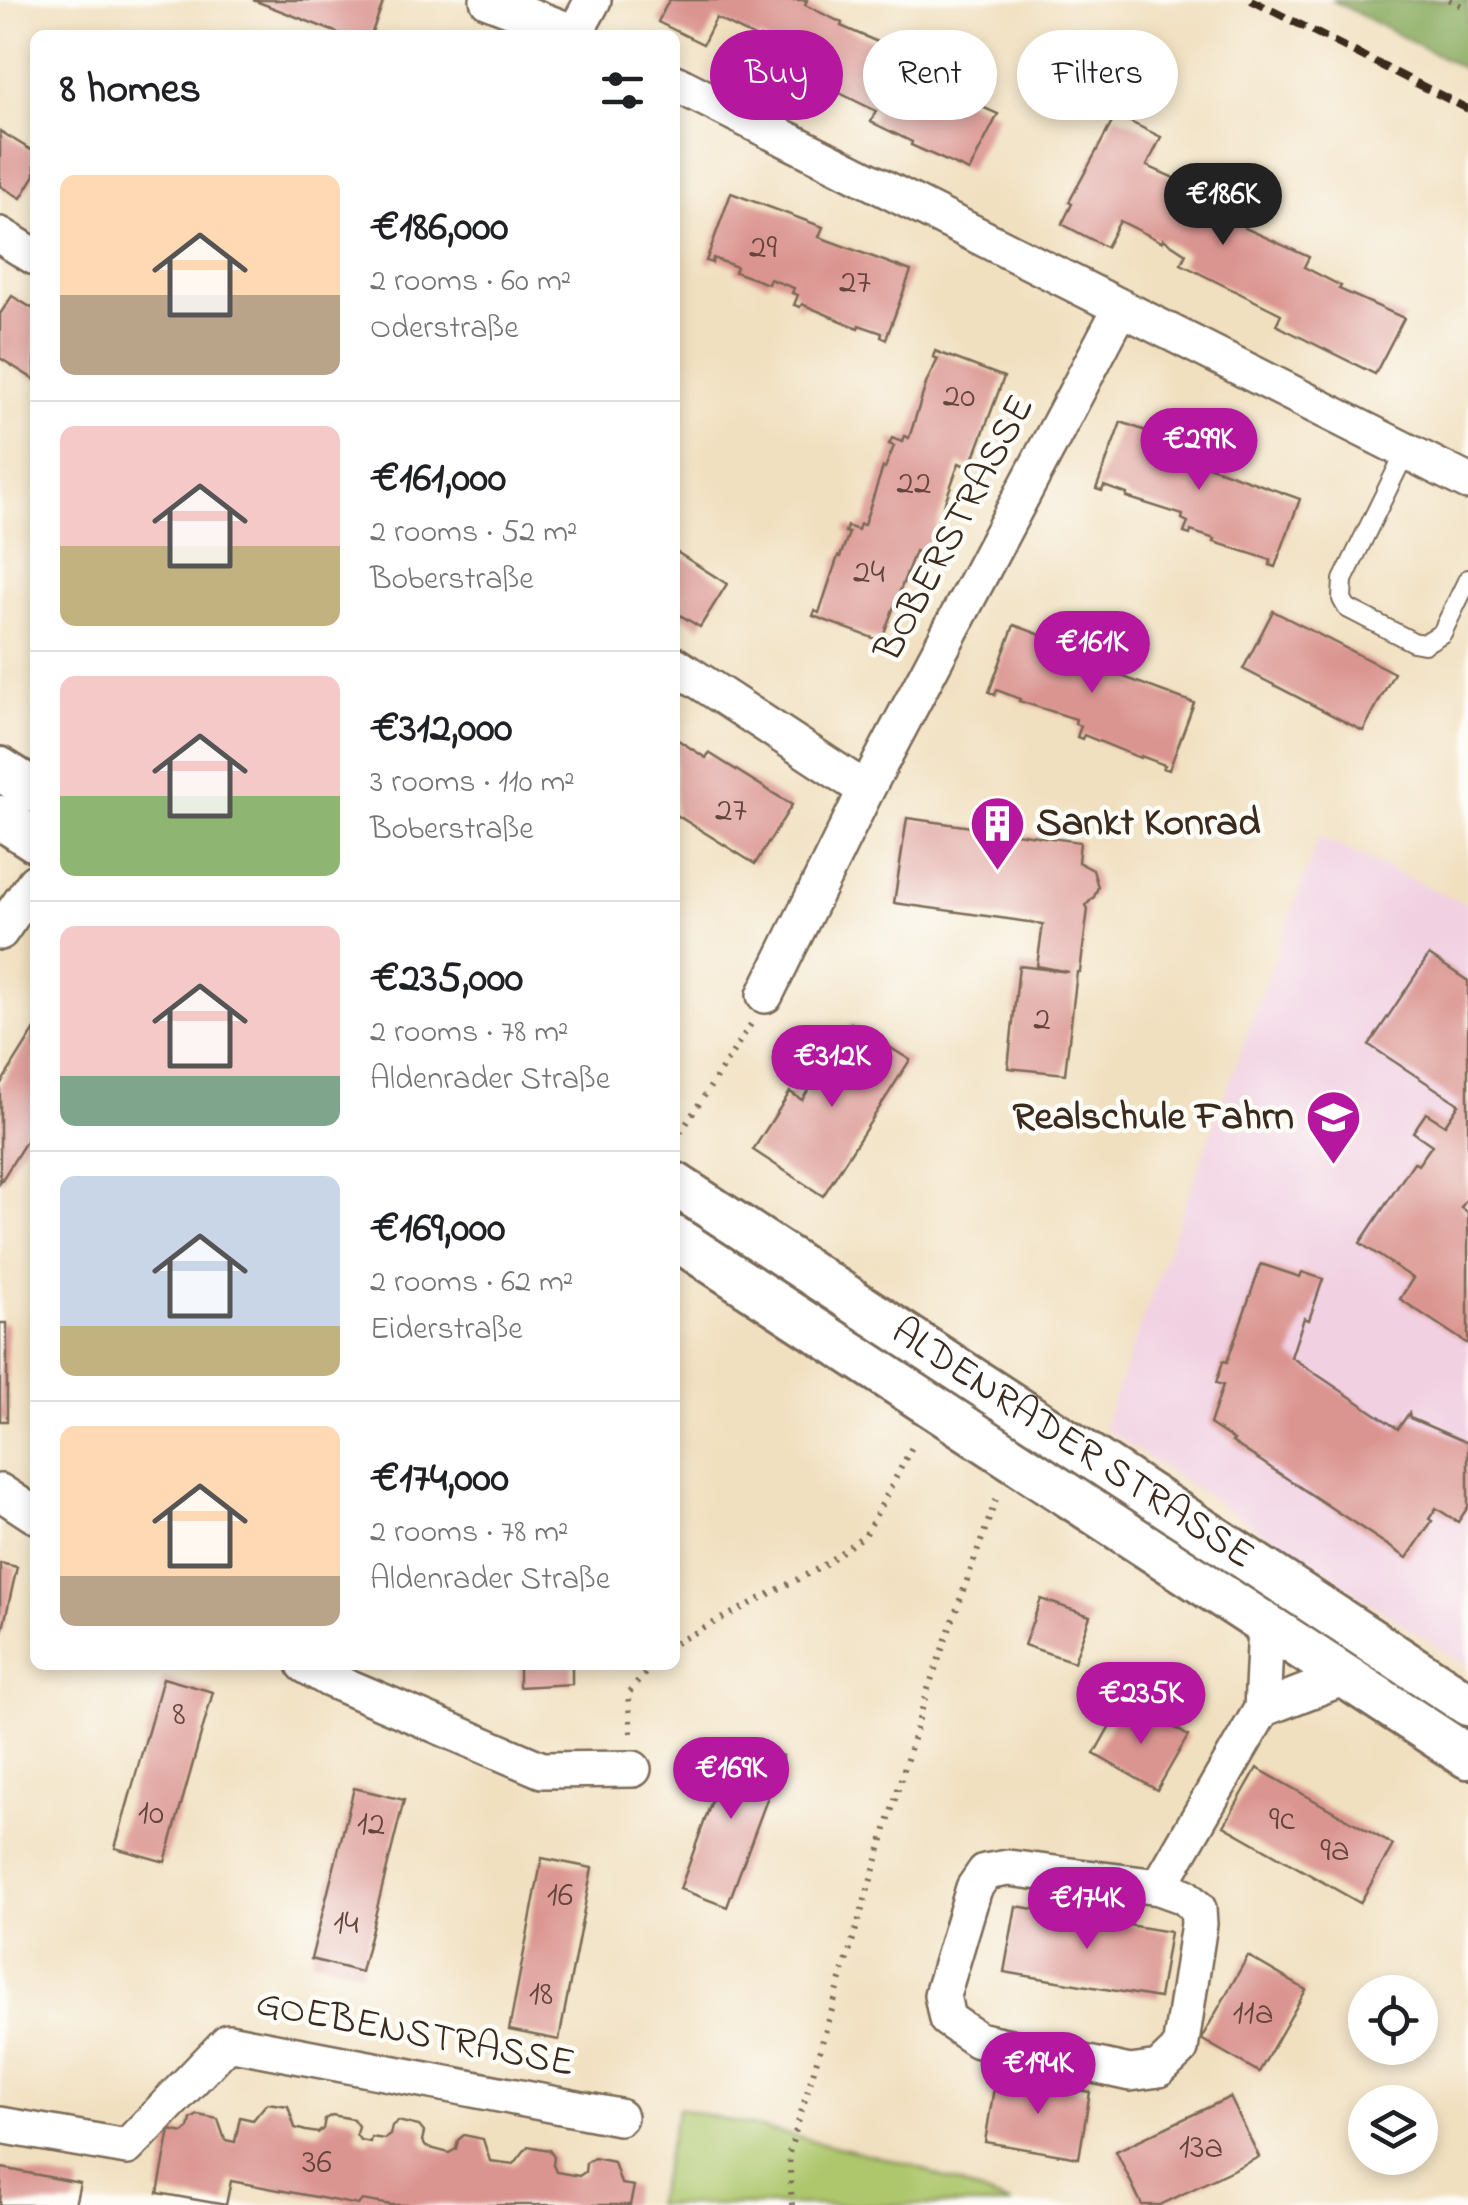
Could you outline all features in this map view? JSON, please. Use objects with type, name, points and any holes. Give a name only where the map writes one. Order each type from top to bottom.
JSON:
[{"type":"street","points":[[488,0],[566,30]]},
{"type":"street","points":[[578,30],[593,0]]},
{"type":"street","points":[[680,86],[1468,482]]},
{"type":"street","points":[[0,236],[30,254]]},
{"type":"street","name":"BOBERSTRASSE","points":[[765,995],[866,790],[1122,308]]},
{"type":"street","points":[[680,668],[866,790]]},
{"type":"street","points":[[0,769],[30,788]]},
{"type":"street","points":[[0,817],[30,837]]},
{"type":"street","points":[[0,932],[30,889]]},
{"type":"street","name":"ALDENRADER STRASSE","points":[[680,1187],[1468,1704]]},
{"type":"street","name":"ALDENRADER STRASSE","points":[[680,1241],[1468,1756]]},
{"type":"street","points":[[0,1492],[30,1512]]},
{"type":"street","name":"ALDENRADER STRASSE","points":[[1159,1887],[1262,1708],[1266,1626]]},
{"type":"street","points":[[314,1670],[542,1770],[634,1769]]},
{"type":"street","points":[[1262,1708],[1345,1676]]},
{"type":"street","points":[[1008,1868],[1159,1887],[1184,1896],[1198,1909],[1199,1924],[1180,2049],[1159,2069],[1130,2073],[978,2040],[947,2019],[942,1995],[974,1888],[985,1872],[1008,1868]]},
{"type":"street","name":"GOEBENSTRASSE","points":[[0,2125],[127,2147],[228,2042],[619,2117]]},
{"type":"lane","points":[[1406,451],[1343,580],[1342,598],[1347,608],[1424,644],[1442,633],[1468,579]]},
{"type":"path","points":[[1450,0],[1468,9]]},
{"type":"path","points":[[680,1133],[749,1027],[765,995]]},
{"type":"path","points":[[680,1640],[821,1567],[866,1534],[932,1408]]},
{"type":"path","points":[[792,2205],[789,2153],[928,1689],[1011,1460]]},
{"type":"path","points":[[634,1769],[628,1694],[648,1670]]},
{"type":"shaded area","name":"Realschule Fahrn","points":[[1319,837],[1468,906],[1468,1667],[1103,1428]]},
{"type":"green space","points":[[1332,0],[1468,0],[1468,71]]},
{"type":"green space","points":[[678,2108],[912,2165],[1012,2205],[655,2205]]},
{"type":"building","points":[[253,0],[384,0],[373,30],[330,30]]},
{"type":"building","points":[[669,0],[807,0],[805,5],[863,36],[863,105],[843,95],[843,30],[741,30],[716,18],[703,44],[658,22]]},
{"type":"building","points":[[872,120],[995,120],[969,171]]},
{"type":"building","points":[[1113,120],[1126,120],[1161,137],[1147,166],[1214,196],[1210,207],[1309,257],[1304,267],[1341,286],[1339,289],[1404,318],[1375,374],[1276,325],[1281,314],[1181,264],[1186,254],[1163,239],[1162,242],[1120,221],[1106,247],[1062,224],[1072,204],[1069,202]]},
{"type":"building","points":[[0,131],[30,149],[30,183],[21,198],[0,186]]},
{"type":"building","points":[[731,193],[823,227],[819,237],[911,271],[886,339],[881,337],[882,333],[859,325],[858,328],[802,304],[794,305],[798,295],[792,293],[794,288],[735,272],[737,267],[713,258],[712,263],[706,261]]},
{"type":"building","points":[[12,296],[30,307],[30,377],[0,358],[0,314]]},
{"type":"building","points":[[935,351],[1004,377],[970,468],[959,463],[926,555],[915,551],[881,641],[813,616],[815,611],[819,613],[849,533],[845,532],[847,526],[858,530],[860,524],[864,525],[894,446],[889,444],[892,438],[902,442],[904,436],[909,438],[938,359],[933,357]]},
{"type":"building","points":[[1121,422],[1212,455],[1208,466],[1300,499],[1275,567],[1270,565],[1271,560],[1214,542],[1215,539],[1191,531],[1190,535],[1184,533],[1188,522],[1182,519],[1183,515],[1104,486],[1102,491],[1096,489]]},
{"type":"building","points":[[680,554],[727,584],[700,627],[680,615]]},
{"type":"building","points":[[1273,611],[1394,673],[1363,731],[1243,669]]},
{"type":"building","points":[[1014,625],[1106,659],[1102,669],[1194,703],[1169,770],[1163,768],[1165,765],[1084,735],[1082,739],[1077,737],[1081,726],[1075,724],[1076,719],[997,690],[995,695],[989,692]]},
{"type":"building","points":[[680,741],[706,758],[709,753],[792,805],[755,864],[680,817]]},
{"type":"building","name":"Sankt Konrad","points":[[907,818],[1080,842],[1078,862],[1093,870],[1098,887],[1086,905],[1065,1074],[1008,1068],[1019,966],[1069,972],[1037,966],[1043,924],[894,903]]},
{"type":"building","points":[[1429,955],[1468,981],[1468,1197],[1461,1208],[1468,1213],[1468,1344],[1400,1299],[1413,1278],[1360,1243],[1414,1162],[1418,1165],[1432,1145],[1413,1132],[1426,1113],[1445,1125],[1459,1104],[1369,1045]]},
{"type":"building","points":[[851,1023],[910,1060],[823,1196],[753,1150],[790,1092],[802,1100]]},
{"type":"building","points":[[30,1037],[30,1135],[0,1183],[0,1085]]},
{"type":"building","points":[[1261,1264],[1300,1277],[1302,1272],[1323,1279],[1291,1357],[1398,1429],[1409,1413],[1410,1418],[1468,1443],[1468,1507],[1458,1522],[1436,1508],[1429,1519],[1432,1521],[1407,1558],[1210,1424],[1223,1385],[1216,1383],[1223,1361],[1227,1362]]},
{"type":"building","points":[[0,1323],[7,1323],[7,1421],[0,1421]]},
{"type":"building","points":[[0,1563],[17,1567],[2,1633],[0,1633]]},
{"type":"building","points":[[1041,1599],[1090,1616],[1074,1662],[1024,1645]]},
{"type":"building","points":[[519,1670],[572,1670],[572,1684],[519,1687]]},
{"type":"building","points":[[163,1678],[213,1692],[165,1862],[115,1848]]},
{"type":"building","points":[[1121,1706],[1155,1725],[1159,1718],[1188,1736],[1157,1790],[1094,1754]]},
{"type":"building","points":[[734,1739],[783,1756],[727,1907],[680,1889]]},
{"type":"building","points":[[1257,1768],[1393,1845],[1360,1903],[1224,1826]]},
{"type":"building","points":[[354,1788],[404,1800],[361,1972],[311,1959]]},
{"type":"building","points":[[542,1858],[592,1868],[559,2040],[509,2030]]},
{"type":"building","points":[[1016,1906],[1170,1932],[1159,1998],[1004,1972]]},
{"type":"building","points":[[1248,1956],[1306,1990],[1259,2072],[1201,2039]]},
{"type":"building","points":[[996,2076],[1090,2092],[1079,2158],[985,2142]]},
{"type":"building","points":[[1230,2097],[1259,2157],[1160,2205],[1142,2205],[1116,2151]]},
{"type":"building","points":[[267,2103],[288,2106],[295,2128],[306,2131],[318,2133],[325,2119],[332,2115],[353,2119],[360,2140],[370,2142],[371,2137],[384,2139],[390,2135],[398,2121],[419,2126],[426,2147],[449,2153],[464,2135],[483,2139],[490,2161],[514,2164],[528,2146],[549,2150],[556,2172],[579,2176],[594,2158],[614,2162],[621,2184],[634,2186],[630,2205],[391,2205],[362,2200],[358,2205],[231,2181],[226,2205],[158,2193],[170,2130],[183,2133],[198,2115],[218,2119],[225,2140],[235,2142],[240,2117],[253,2120]]},
{"type":"building","points":[[2,2168],[80,2183],[75,2205],[0,2205]]},
{"type":"railway","points":[[1251,0],[1468,109]]},
{"type":"place","name":"Sankt Konrad","points":[[997,873]]},
{"type":"place","name":"Realschule Fahrn","points":[[1333,1167]]}]
